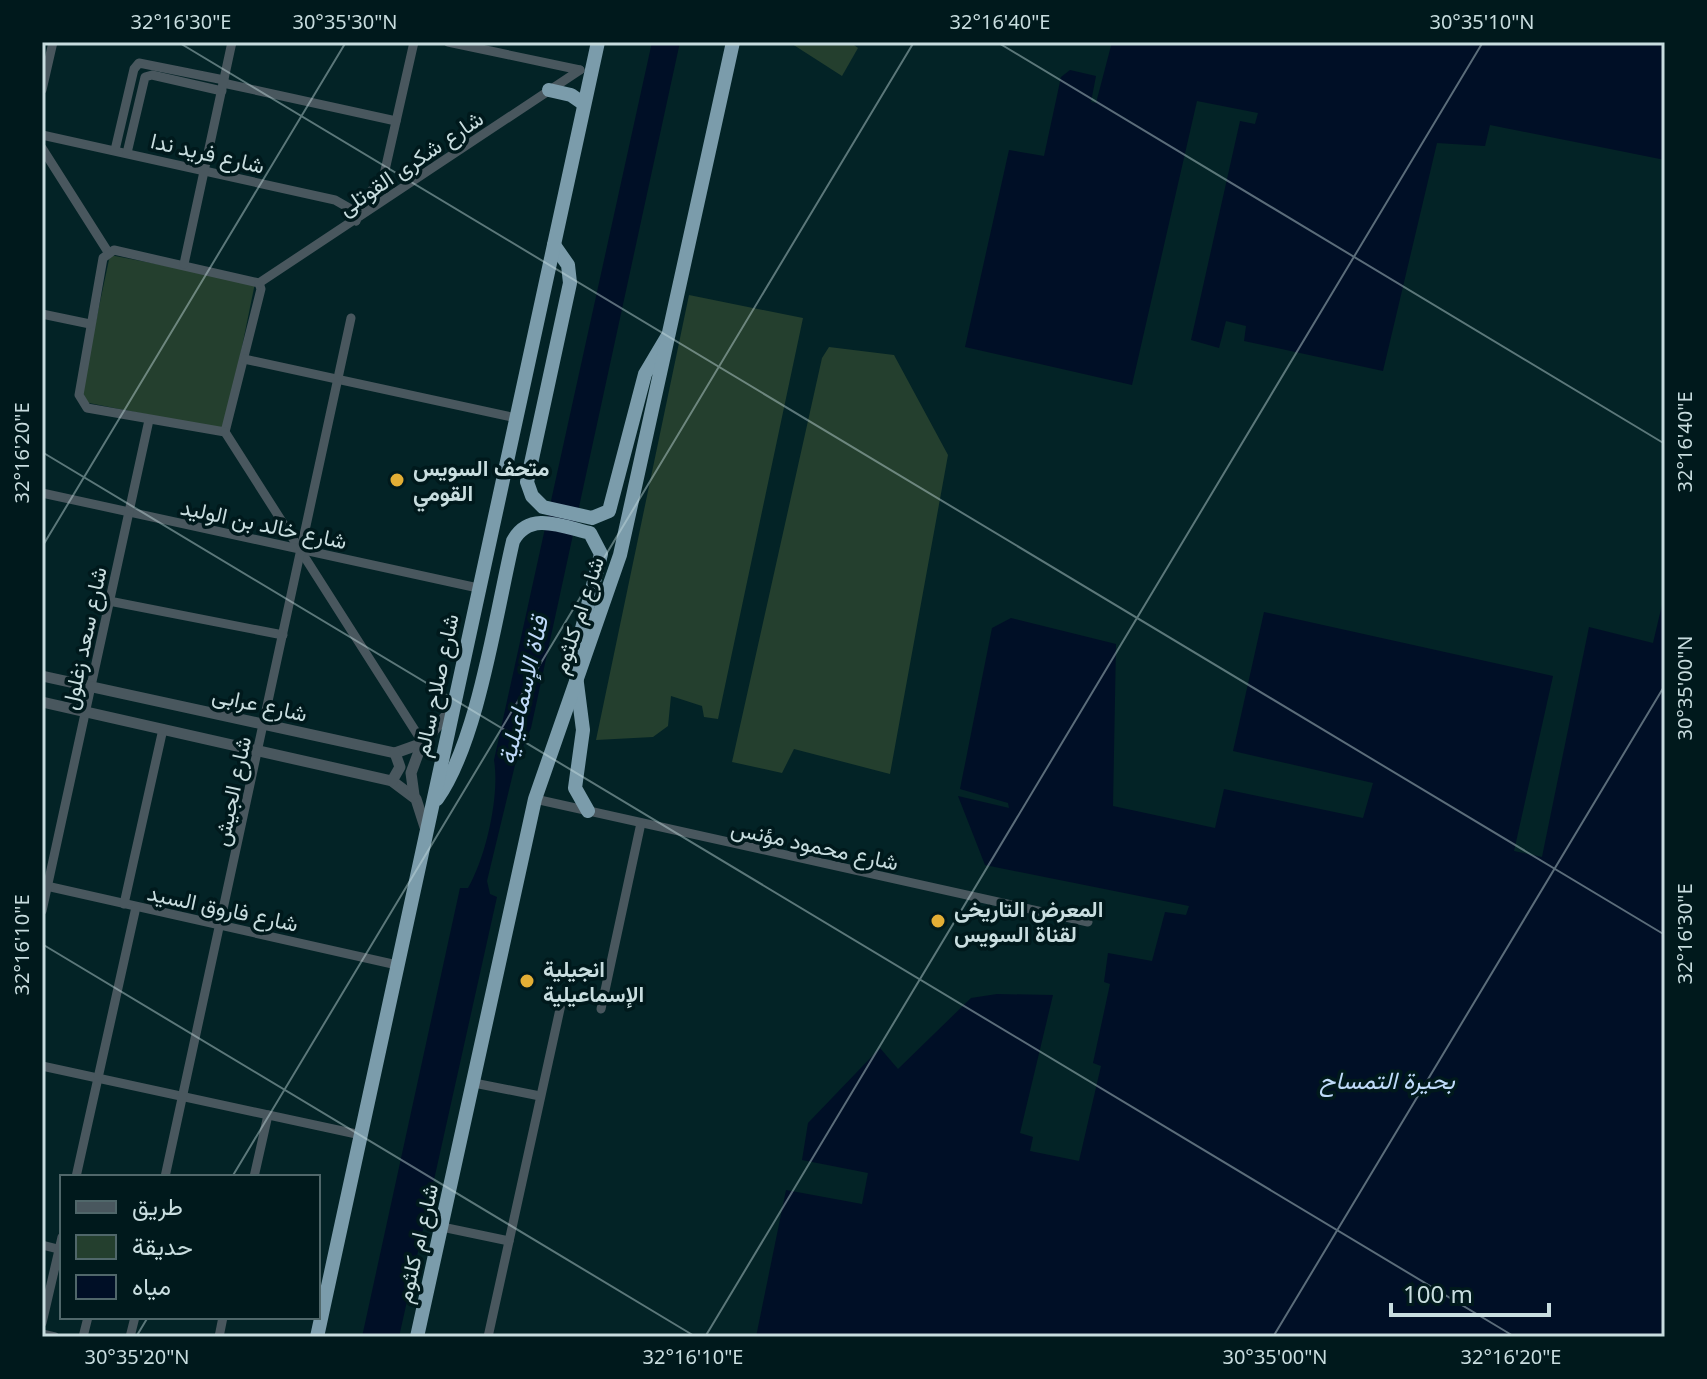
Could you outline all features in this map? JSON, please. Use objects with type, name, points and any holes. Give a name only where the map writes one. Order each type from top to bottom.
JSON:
[{"type":"highway","name":"شارع صلاح سالم","points":[[321,1306],[554,245],[584,104],[586,72],[598,42]]},
{"type":"highway","name":"شارع ام كلثوم","points":[[417,1337],[535,799],[577,687],[620,555],[733,42]]},
{"type":"highway","points":[[549,90],[571,95],[584,104]]},
{"type":"highway","points":[[540,514],[527,482],[570,283],[568,265],[554,245]]},
{"type":"highway","points":[[591,526],[612,504],[645,374],[670,333]]},
{"type":"highway","points":[[540,514],[591,526]]},
{"type":"highway","points":[[430,808],[452,773],[465,739],[513,541],[523,527],[540,514]]},
{"type":"highway","points":[[588,811],[575,788],[583,730],[573,669],[601,554],[591,526]]},
{"type":"street","points":[[42,90],[53,42]]},
{"type":"street","points":[[184,264],[232,42]]},
{"type":"street","points":[[356,221],[361,201],[381,184],[414,42]]},
{"type":"street","points":[[448,42],[586,72]]},
{"type":"street","points":[[115,150],[134,69],[139,63],[223,85],[396,121]]},
{"type":"street","name":"شارع شكرى القوتلى","points":[[259,283],[549,90],[586,72]]},
{"type":"street","points":[[127,153],[145,77],[152,75],[223,85]]},
{"type":"street","name":"شارع فريد ندا","points":[[42,135],[342,202],[356,221]]},
{"type":"street","points":[[42,148],[108,252]]},
{"type":"street","points":[[225,432],[87,408],[81,403],[79,395],[90,324],[103,258],[108,252],[114,250],[184,264],[259,283],[261,289],[225,432],[423,743]]},
{"type":"street","points":[[42,314],[90,324]]},
{"type":"street","name":"شارع الجيش","points":[[165,1175],[351,318]]},
{"type":"street","points":[[244,359],[516,418]]},
{"type":"street","name":"شارع سعد زغلول","points":[[42,911],[149,420]]},
{"type":"street","name":"شارع خالد بن الوليد","points":[[42,493],[478,588]]},
{"type":"street","points":[[109,601],[283,635]]},
{"type":"street","name":"شارع عرابى","points":[[42,676],[395,753]]},
{"type":"street","name":"شارع عرابى","points":[[42,702],[392,781],[414,797]]},
{"type":"street","points":[[426,829],[414,797],[412,765],[423,743],[453,707]]},
{"type":"street","points":[[124,904],[163,729]]},
{"type":"street","points":[[392,781],[400,767],[395,753],[423,743]]},
{"type":"street","name":"شارع محمود مؤنس","points":[[535,799],[1088,922]]},
{"type":"street","points":[[601,1009],[641,823]]},
{"type":"street","name":"شارع فاروق السيد","points":[[45,886],[221,923],[397,965]]},
{"type":"street","points":[[76,1175],[136,907]]},
{"type":"street","points":[[488,1337],[562,1000]]},
{"type":"street","points":[[42,1066],[361,1135]]},
{"type":"street","points":[[474,1083],[540,1096]]},
{"type":"street","points":[[254,1175],[268,1115]]},
{"type":"street","points":[[442,1227],[509,1241]]},
{"type":"street","points":[[42,1245],[60,1249],[42,1323]]},
{"type":"street","points":[[42,1334],[55,1337]]},
{"type":"green space","points":[[789,42],[850,42],[858,48],[842,76]]},
{"type":"green space","points":[[110,255],[255,283],[225,430],[79,401]]},
{"type":"green space","points":[[689,295],[803,318],[718,719],[704,717],[702,706],[671,696],[668,726],[653,737],[596,740]]},
{"type":"green space","points":[[829,347],[894,355],[948,455],[890,774],[794,749],[782,773],[732,762],[822,358]]},
{"type":"water","name":"قناة الإسماعيلية","points":[[652,42],[680,42],[531,728],[515,765],[487,881],[490,894],[497,897],[399,1337],[362,1337],[460,888],[468,888],[475,875],[490,826],[495,790],[494,760]]},
{"type":"water","points":[[1112,42],[1665,42],[1665,160],[1490,125],[1485,146],[1437,143],[1383,371],[1244,341],[1246,326],[1226,321],[1219,348],[1191,340],[1240,121],[1255,124],[1258,113],[1197,101],[1132,385],[965,347],[1009,150],[1044,156],[1061,77],[1070,70],[1096,76],[1091,102],[1096,103]]},
{"type":"water","name":"بحيرة التمساح","points":[[1665,592],[1665,1337],[756,1337],[786,1190],[862,1204],[868,1173],[802,1160],[808,1123],[880,1048],[898,1069],[971,998],[997,994],[1053,995],[1020,1133],[1033,1137],[1030,1151],[1079,1161],[1101,1066],[1093,1063],[1110,984],[1104,982],[1108,953],[1152,961],[1165,912],[1186,915],[1189,906],[985,865],[958,796],[1009,808],[1008,803],[960,789],[992,628],[1011,618],[1116,644],[1113,806],[1215,828],[1224,789],[1363,818],[1373,783],[1233,751],[1264,612],[1553,676],[1514,851],[1542,857],[1589,627],[1653,643]]},
{"type":"place","name":"متحف السويس القومي","points":[[397,480]]},
{"type":"place","name":"المعرض التاريخى لقناة السويس","points":[[938,921]]},
{"type":"place","name":"انجيلية الإسماعيلية","points":[[527,981]]}]
